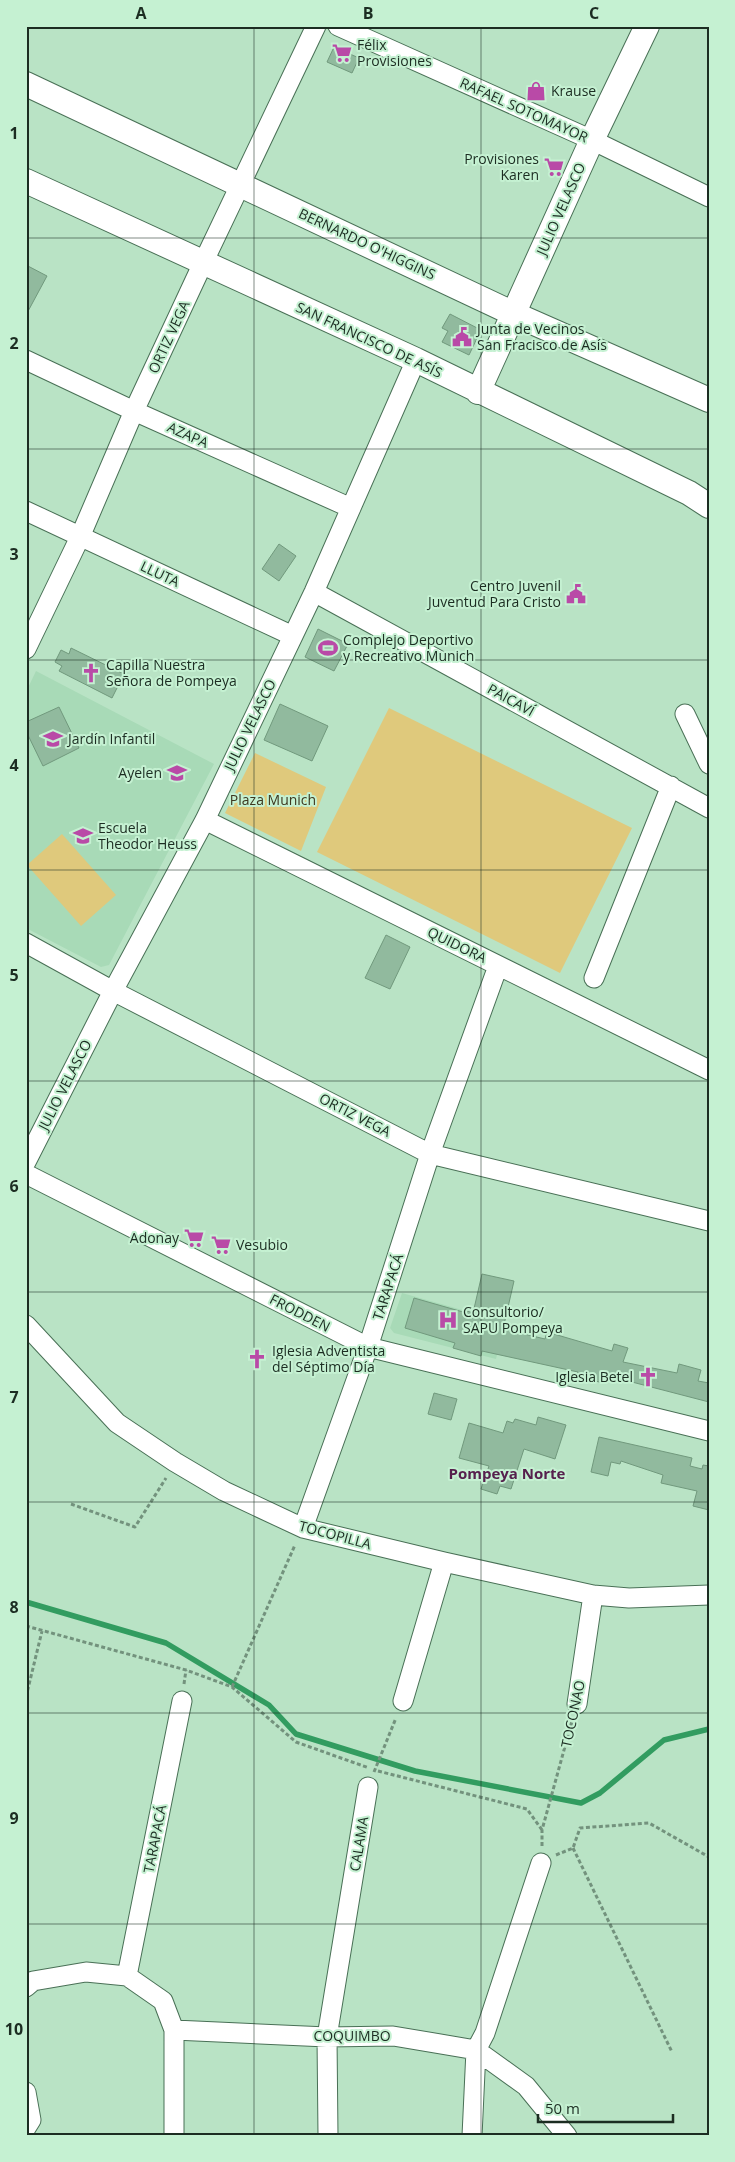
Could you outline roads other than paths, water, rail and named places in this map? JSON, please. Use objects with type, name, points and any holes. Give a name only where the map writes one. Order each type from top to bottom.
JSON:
[{"type":"main road","name":"JULIO VELASCO","points":[[478,392],[592,140],[647,26]]},
{"type":"main road","name":"BERNARDO O'HIGGINS","points":[[26,84],[514,314],[709,400]]},
{"type":"main road","name":"SAN FRANCISCO DE ASÍS","points":[[26,181],[416,360],[478,392],[689,493],[709,506]]},
{"type":"street","name":"ORTIZ VEGA","points":[[26,649],[80,537],[134,411],[316,26]]},
{"type":"street","name":"RAFAEL SOTOMAYOR","points":[[338,26],[592,140],[709,197]]},
{"type":"street","name":"AZAPA","points":[[26,360],[134,411],[351,508]]},
{"type":"street","name":"JULIO VELASCO","points":[[26,1162],[113,991],[205,820],[314,592],[416,360]]},
{"type":"street","name":"LLUTA","points":[[26,511],[293,636]]},
{"type":"street","name":"PAICAVÍ","points":[[314,592],[709,808]]},
{"type":"street","points":[[686,714],[709,764]]},
{"type":"street","points":[[594,978],[671,786]]},
{"type":"street","name":"QUIDORA","points":[[205,820],[709,1070]]},
{"type":"street","name":"ORTIZ VEGA","points":[[26,943],[113,991],[430,1154],[709,1221]]},
{"type":"street","name":"TARAPACÁ","points":[[303,1528],[368,1348],[430,1154],[498,966]]},
{"type":"street","name":"FRODDEN","points":[[26,1174],[368,1348],[709,1431]]},
{"type":"street","name":"TOCOPILLA","points":[[26,1325],[117,1423],[175,1462],[224,1491],[303,1528],[593,1595],[629,1598],[709,1595]]},
{"type":"street","points":[[403,1701],[444,1562]]},
{"type":"street","name":"TOCONAO","points":[[577,1704],[593,1595]]},
{"type":"street","name":"TARAPACÁ","points":[[127,1976],[182,1701]]},
{"type":"street","name":"CALAMA","points":[[328,2136],[328,2037],[372,1778]]},
{"type":"street","points":[[472,2136],[476,2050],[484,2033],[541,1863]]},
{"type":"street","points":[[26,1987],[33,1981],[86,1972],[127,1976],[162,2001],[174,2030],[174,2136]]},
{"type":"street","name":"COQUIMBO","points":[[174,2030],[328,2037],[393,2036],[476,2050],[526,2086],[567,2136]]},
{"type":"street","points":[[26,2092],[31,2120],[26,2128]]},
{"type":"waterway","points":[[26,1602],[166,1643],[269,1705],[296,1734],[415,1771],[581,1803],[600,1793],[664,1740],[709,1729]]},
{"type":"place","name":"Félix Provisiones","points":[[342,53]]},
{"type":"place","name":"Krause","points":[[536,91]]},
{"type":"place","name":"Provisiones Karen","points":[[554,167]]},
{"type":"place","name":"Junta de Vecinos San Fracisco de Asís","points":[[462,337]]},
{"type":"place","name":"Centro Juvenil Juventud Para Cristo","points":[[576,594]]},
{"type":"place","name":"Complejo Deportivo y Recreativo Munich","points":[[328,648]]},
{"type":"place","name":"Capilla Nuestra Señora de Pompeya","points":[[91,673]]},
{"type":"place","name":"Jardín Infantil","points":[[53,739]]},
{"type":"place","name":"Ayelen","points":[[177,773]]},
{"type":"place","name":"Escuela Theodor Heuss","points":[[83,836]]},
{"type":"place","name":"Adonay","points":[[194,1238]]},
{"type":"place","name":"Vesubio","points":[[221,1245]]},
{"type":"place","name":"Consultorio/ SAPU Pompeya","points":[[448,1320]]},
{"type":"place","name":"Iglesia Adventista del Séptimo Día","points":[[257,1359]]},
{"type":"place","name":"Iglesia Betel","points":[[648,1377]]},
{"type":"district","name":"Pompeya Norte","points":[[507,1474]]},
{"type":"park label","name":"Plaza Munich","points":[[273,800]]}]
